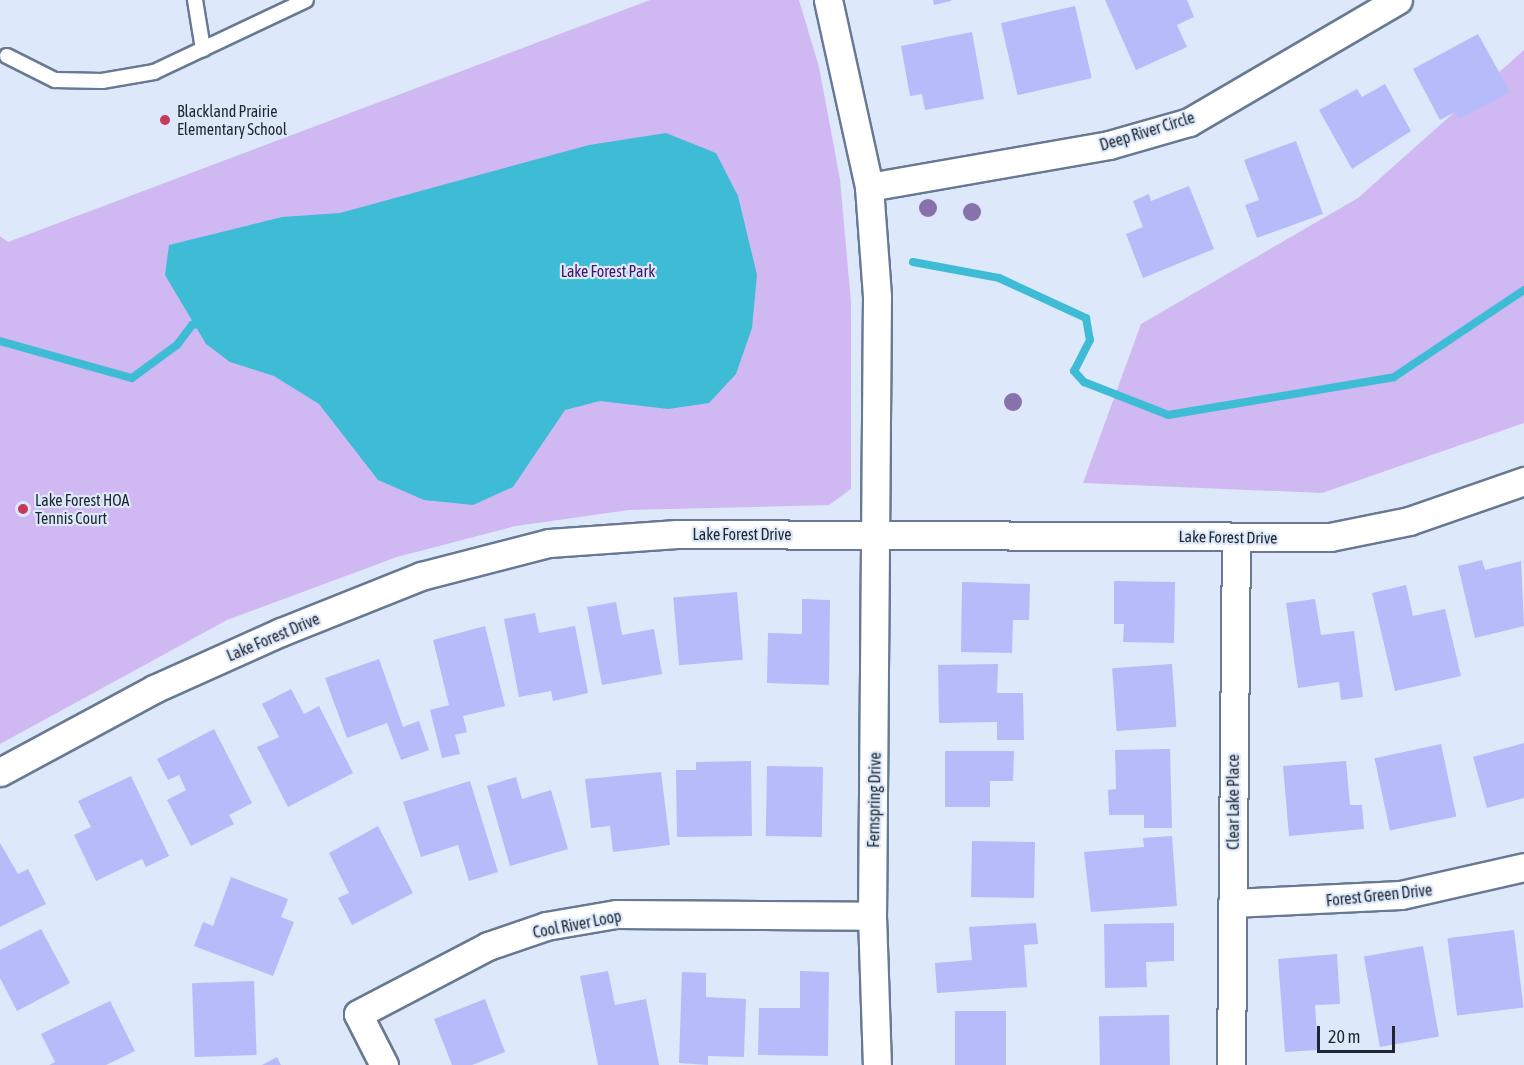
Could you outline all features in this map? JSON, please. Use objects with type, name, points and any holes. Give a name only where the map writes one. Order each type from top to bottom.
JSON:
[{"type":"street","name":"Fernspring Drive","points":[[828,0],[869,187],[877,296],[878,535],[872,916],[877,1065]]},
{"type":"street","name":"Deep River Circle","points":[[869,187],[1109,145],[1189,122],[1398,0]]},
{"type":"street","name":"Lake Forest Drive","points":[[0,772],[154,689],[421,576],[549,543],[677,534],[1236,539],[1359,533],[1524,481]]},
{"type":"street","name":"Clear Lake Place","points":[[1231,1065],[1236,539]]},
{"type":"street","name":"Forest Green Drive","points":[[1232,903],[1401,895],[1524,867]]},
{"type":"street","name":"Cool River Loop","points":[[384,1065],[358,1014],[488,946],[546,927],[616,914],[872,916]]},
{"type":"lane","points":[[195,0],[203,49]]},
{"type":"lane","points":[[7,56],[55,80],[102,81],[154,72],[306,0]]},
{"type":"green space","name":"Lake Forest Park","points":[[650,0],[799,0],[819,67],[840,179],[851,302],[851,489],[829,505],[629,510],[516,526],[397,557],[227,620],[0,744],[0,236],[8,242]]},
{"type":"green space","points":[[1524,50],[1524,423],[1322,493],[1083,483],[1141,324],[1358,198]]},
{"type":"water","points":[[666,133],[716,153],[738,196],[757,275],[752,328],[736,374],[709,403],[668,409],[600,401],[565,410],[513,487],[473,505],[424,500],[378,480],[319,404],[274,376],[230,362],[206,344],[165,275],[169,245],[282,217],[340,213],[589,145]]},
{"type":"building","points":[[933,0],[951,0],[951,1],[934,5]]},
{"type":"building","points":[[1105,0],[1187,0],[1194,17],[1177,25],[1187,47],[1136,70]]},
{"type":"building","points":[[1075,6],[1092,78],[1018,95],[1001,23]]},
{"type":"building","points":[[972,32],[984,99],[925,110],[922,94],[910,96],[901,46]]},
{"type":"building","points":[[1478,34],[1510,92],[1459,119],[1455,112],[1440,120],[1413,69]]},
{"type":"building","points":[[1385,84],[1411,131],[1352,169],[1319,110],[1357,89],[1362,97]]},
{"type":"building","points":[[1296,141],[1323,214],[1257,238],[1245,205],[1259,200],[1244,160]]},
{"type":"building","points":[[1189,186],[1214,249],[1143,278],[1126,234],[1143,227],[1133,201],[1149,194],[1151,201]]},
{"type":"building","points":[[1482,560],[1485,570],[1521,561],[1524,626],[1475,638],[1458,566]]},
{"type":"building","points":[[1114,581],[1175,582],[1174,643],[1123,642],[1124,624],[1114,624]]},
{"type":"building","points":[[962,582],[1030,584],[1029,620],[1013,620],[1012,653],[961,652]]},
{"type":"building","points":[[1406,585],[1413,616],[1445,609],[1461,676],[1395,691],[1372,593]]},
{"type":"building","points":[[737,592],[743,660],[679,665],[673,598]]},
{"type":"building","points":[[802,599],[830,600],[829,685],[767,683],[768,633],[802,634]]},
{"type":"building","points":[[1315,599],[1321,635],[1354,631],[1363,697],[1341,700],[1339,682],[1298,688],[1286,603]]},
{"type":"building","points":[[616,602],[622,635],[654,629],[662,674],[602,685],[587,607]]},
{"type":"building","points":[[535,613],[539,633],[575,626],[588,693],[553,701],[551,691],[519,697],[504,619]]},
{"type":"building","points":[[485,626],[505,706],[463,716],[467,732],[455,735],[460,754],[442,758],[430,710],[449,705],[433,640]]},
{"type":"building","points":[[379,659],[403,727],[419,721],[429,750],[401,760],[387,723],[347,738],[325,678]]},
{"type":"building","points":[[998,664],[997,693],[1023,693],[1024,740],[997,740],[997,722],[939,723],[938,665]]},
{"type":"building","points":[[1172,664],[1176,727],[1117,731],[1112,668]]},
{"type":"building","points":[[291,689],[304,714],[319,706],[353,773],[288,807],[257,747],[279,737],[262,704]]},
{"type":"building","points":[[214,729],[252,803],[229,815],[234,824],[191,846],[167,800],[186,790],[179,775],[168,780],[157,759]]},
{"type":"building","points":[[1524,743],[1524,798],[1487,808],[1473,757]]},
{"type":"building","points":[[1441,744],[1456,816],[1390,831],[1374,758]]},
{"type":"building","points":[[1170,749],[1172,828],[1144,828],[1144,815],[1109,815],[1108,790],[1116,789],[1115,750]]},
{"type":"building","points":[[945,751],[1014,751],[1013,781],[990,781],[990,807],[945,807]]},
{"type":"building","points":[[751,761],[752,836],[677,837],[676,770],[696,770],[696,762]]},
{"type":"building","points":[[1346,761],[1350,805],[1362,805],[1364,829],[1289,836],[1283,766]]},
{"type":"building","points":[[767,766],[823,767],[822,837],[766,836]]},
{"type":"building","points":[[661,772],[670,845],[613,852],[610,826],[591,828],[585,779]]},
{"type":"building","points":[[131,776],[169,856],[146,867],[142,859],[96,881],[74,835],[91,827],[78,801]]},
{"type":"building","points":[[516,777],[522,799],[551,790],[568,849],[510,866],[487,786]]},
{"type":"building","points":[[470,781],[498,872],[469,881],[458,845],[421,857],[403,802]]},
{"type":"building","points":[[378,826],[413,893],[352,925],[338,898],[349,893],[329,853]]},
{"type":"building","points":[[1172,836],[1177,906],[1091,912],[1084,852],[1144,847],[1143,838]]},
{"type":"building","points":[[972,841],[1035,842],[1034,898],[971,897]]},
{"type":"building","points":[[0,843],[18,874],[28,869],[46,904],[0,927]]},
{"type":"building","points":[[231,877],[288,899],[281,917],[294,922],[273,976],[194,946],[203,922],[213,926]]},
{"type":"building","points":[[1036,923],[1038,944],[1024,945],[1027,987],[937,993],[935,963],[972,960],[969,927]]},
{"type":"building","points":[[1174,923],[1174,961],[1146,962],[1147,987],[1105,988],[1104,924]]},
{"type":"building","points":[[41,929],[70,983],[17,1011],[0,978],[0,950]]},
{"type":"building","points":[[1514,930],[1524,1007],[1457,1016],[1447,938]]},
{"type":"building","points":[[1423,946],[1439,1037],[1380,1047],[1364,956]]},
{"type":"building","points":[[1337,954],[1340,1004],[1315,1005],[1318,1050],[1285,1052],[1278,959]]},
{"type":"building","points":[[608,971],[615,1005],[646,999],[659,1065],[598,1065],[580,976]]},
{"type":"building","points":[[800,971],[829,972],[828,1056],[758,1055],[759,1008],[800,1008]]},
{"type":"building","points":[[682,972],[706,973],[706,997],[746,999],[744,1057],[708,1056],[708,1065],[679,1063]]},
{"type":"building","points":[[254,981],[257,1055],[195,1057],[192,983]]},
{"type":"building","points":[[485,999],[505,1052],[472,1065],[452,1065],[434,1019]]},
{"type":"building","points":[[110,1001],[135,1051],[106,1065],[49,1065],[55,1062],[41,1034]]},
{"type":"building","points":[[955,1011],[1006,1011],[1006,1065],[955,1065]]},
{"type":"building","points":[[1169,1015],[1170,1065],[1100,1065],[1099,1016]]},
{"type":"building","points":[[277,1057],[281,1065],[262,1065]]},
{"type":"waterway","points":[[913,262],[999,278],[1086,318],[1090,340],[1074,371],[1084,382],[1168,415],[1394,377],[1524,290]]},
{"type":"waterway","points":[[0,341],[132,378],[177,345],[192,325],[200,324]]},
{"type":"place","name":"Blackland Prairie Elementary School","points":[[165,120]]},
{"type":"place","name":"Lake Forest HOA Tennis Court","points":[[23,509]]}]
